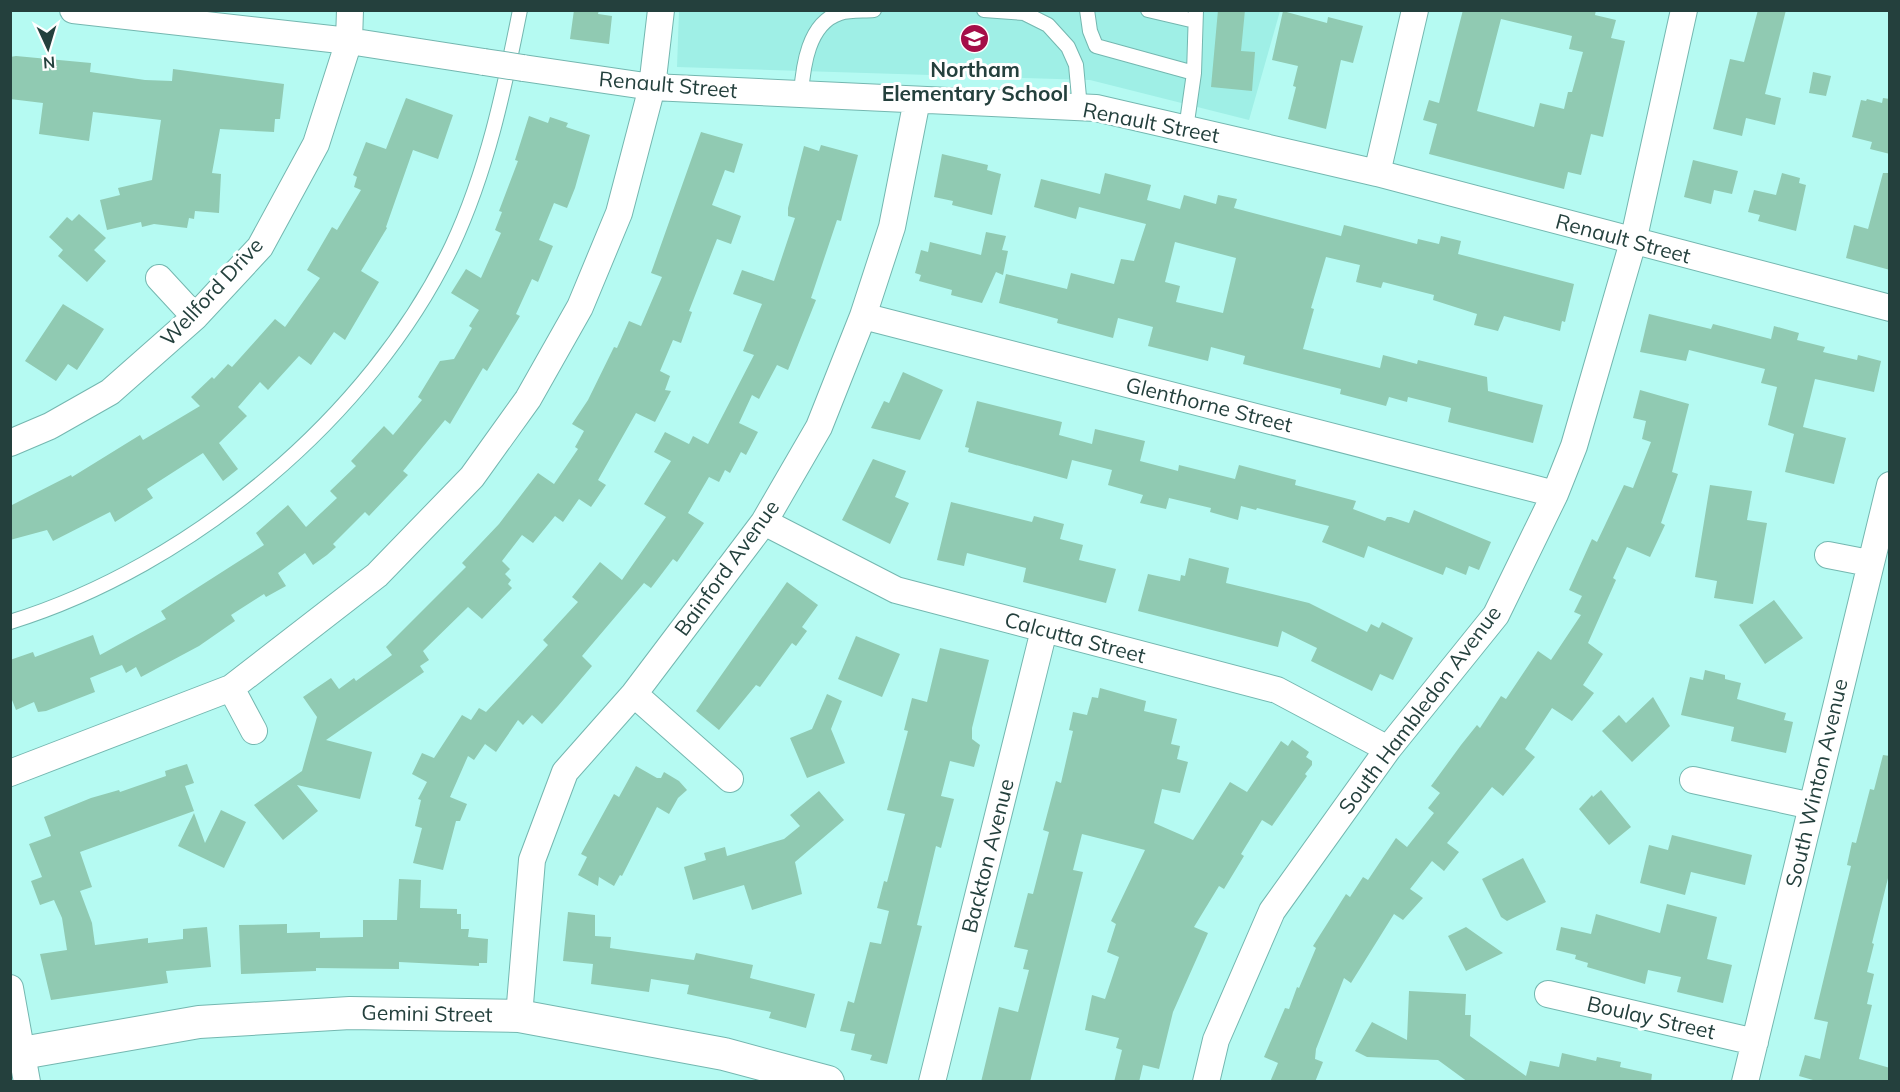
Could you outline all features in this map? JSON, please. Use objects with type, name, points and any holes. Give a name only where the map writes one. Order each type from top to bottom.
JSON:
[{"type":"street","name":"Renault Street","points":[[73,10],[349,41],[652,87],[1096,108],[1377,173],[1890,308]]},
{"type":"street","name":"Wellford Drive","points":[[10,443],[50,426],[110,392],[195,317],[260,247],[315,144],[349,41],[350,10]]},
{"type":"street","points":[[10,772],[231,688],[377,575],[472,477],[528,399],[580,307],[619,213],[652,87],[661,10]]},
{"type":"street","points":[[1377,173],[1415,10]]},
{"type":"street","name":"South Hambledon Avenue","points":[[1206,1082],[1216,1040],[1272,910],[1388,749],[1496,615],[1555,494],[1574,446],[1633,242],[1684,10]]},
{"type":"street","name":"Bainford Avenue","points":[[519,1017],[532,860],[565,772],[634,694],[764,522],[819,427],[863,316],[892,227],[917,100]]},
{"type":"street","points":[[159,278],[195,317]]},
{"type":"street","name":"Glenthorne Street","points":[[863,316],[1555,494]]},
{"type":"street","name":"South Winton Avenue","points":[[1745,1082],[1869,563],[1890,485]]},
{"type":"street","name":"Calcutta Street","points":[[764,522],[896,590],[1277,690],[1388,749]]},
{"type":"street","points":[[1828,555],[1869,563]]},
{"type":"street","name":"Backton Avenue","points":[[932,1082],[1044,630]]},
{"type":"street","points":[[231,688],[254,731]]},
{"type":"street","points":[[634,694],[730,778]]},
{"type":"street","points":[[1693,780],[1812,806]]},
{"type":"street","points":[[10,988],[20,1063]]},
{"type":"street","name":"Boulay Street","points":[[1548,994],[1755,1042]]},
{"type":"street","name":"Gemini Street","points":[[20,1063],[199,1022],[350,1013],[519,1017],[724,1054],[828,1082]]},
{"type":"lane","points":[[10,622],[42,612],[124,575],[165,554],[219,518],[257,488],[358,390],[408,321],[451,247],[475,192],[501,104],[520,10]]},
{"type":"lane","points":[[801,94],[808,50],[830,17],[842,12],[874,10]]},
{"type":"lane","points":[[984,10],[1024,13],[1048,25],[1068,47],[1076,65],[1080,108]]},
{"type":"lane","points":[[1087,10],[1096,46],[1194,73]]},
{"type":"lane","points":[[1148,10],[1196,16],[1194,73],[1186,129]]},
{"type":"shaded area","name":"Northam Elementary School","points":[[679,11],[1280,11],[1249,120],[1090,80],[677,67]]},
{"type":"building","points":[[574,10],[599,10],[598,14],[612,16],[609,44],[570,39]]},
{"type":"building","points":[[1218,10],[1245,10],[1241,51],[1255,52],[1252,91],[1211,87]]},
{"type":"building","points":[[1463,10],[1596,10],[1595,15],[1616,20],[1611,38],[1625,41],[1603,137],[1591,134],[1581,175],[1568,172],[1564,189],[1429,154],[1437,124],[1423,120],[1429,100],[1439,103]],"holes":[[[1501,19],[1572,36],[1569,49],[1583,52],[1572,92],[1568,92],[1564,109],[1540,103],[1534,127],[1477,111]]]},
{"type":"building","points":[[1758,10],[1786,10],[1765,94],[1781,98],[1775,125],[1746,118],[1742,136],[1713,129],[1730,59],[1744,62]]},
{"type":"building","points":[[1283,11],[1327,23],[1328,17],[1363,26],[1353,63],[1341,60],[1326,129],[1288,119],[1296,87],[1293,86],[1298,66],[1272,60]]},
{"type":"building","points":[[10,57],[91,63],[90,72],[145,80],[172,81],[173,69],[284,84],[280,119],[275,119],[274,132],[220,129],[212,173],[221,174],[219,213],[195,211],[194,219],[189,218],[187,228],[154,224],[142,227],[141,222],[107,230],[100,200],[120,195],[118,188],[152,180],[161,120],[93,112],[89,141],[39,134],[43,103],[10,99]]},
{"type":"building","points":[[1813,72],[1831,76],[1826,96],[1809,93]]},
{"type":"building","points":[[406,98],[453,115],[438,159],[413,150],[387,228],[361,271],[379,282],[345,340],[334,332],[311,365],[299,356],[268,390],[260,382],[238,407],[247,416],[219,443],[238,469],[223,481],[203,453],[147,489],[153,498],[115,522],[110,512],[53,541],[47,530],[10,540],[10,506],[71,475],[72,477],[140,435],[143,440],[200,406],[191,397],[212,377],[214,379],[228,364],[232,367],[275,319],[285,327],[320,278],[307,270],[332,227],[337,230],[361,190],[354,187],[357,177],[353,175],[366,142],[386,149]]},
{"type":"building","points":[[1883,98],[1890,99],[1890,154],[1870,149],[1872,142],[1852,137],[1861,100],[1866,101],[1867,99],[1882,103]]},
{"type":"building","points":[[529,116],[548,123],[550,117],[568,123],[566,127],[590,135],[575,188],[567,208],[554,203],[539,240],[553,246],[538,282],[532,279],[516,314],[520,316],[487,371],[483,368],[450,424],[445,420],[403,471],[408,475],[369,516],[365,512],[333,544],[336,547],[327,555],[313,565],[305,553],[278,573],[286,586],[266,597],[264,594],[231,615],[235,621],[199,646],[141,677],[136,667],[126,673],[122,665],[90,678],[95,692],[46,711],[38,712],[34,702],[16,710],[10,695],[10,660],[33,652],[35,657],[93,635],[100,655],[166,619],[161,611],[264,545],[256,533],[288,505],[306,527],[337,498],[330,491],[356,466],[351,461],[384,426],[393,435],[422,400],[418,397],[440,361],[454,359],[472,328],[469,326],[479,310],[451,293],[466,269],[481,278],[501,233],[495,230],[502,212],[499,211],[518,161],[515,160]]},
{"type":"building","points":[[701,132],[743,144],[734,173],[725,170],[712,205],[741,216],[731,244],[717,239],[689,311],[692,312],[681,343],[673,340],[660,371],[670,376],[665,390],[671,391],[655,422],[636,413],[598,480],[606,485],[591,507],[579,499],[563,522],[555,516],[533,543],[522,535],[502,561],[510,569],[505,574],[511,580],[508,584],[512,588],[482,619],[468,607],[423,651],[429,660],[420,666],[424,672],[326,740],[372,752],[360,799],[297,785],[318,811],[283,840],[254,805],[302,771],[317,717],[303,697],[331,678],[339,689],[354,678],[356,681],[392,655],[386,647],[466,567],[462,563],[499,524],[538,473],[554,484],[578,449],[575,447],[584,431],[572,424],[588,400],[614,347],[617,348],[629,321],[641,326],[662,277],[651,273]]},
{"type":"building","points":[[821,145],[858,155],[841,221],[837,220],[811,298],[816,300],[788,370],[777,365],[759,399],[752,395],[739,423],[758,432],[746,455],[741,452],[730,473],[725,470],[719,482],[709,477],[688,513],[704,523],[677,562],[673,559],[651,588],[644,583],[582,656],[592,666],[542,724],[532,715],[523,725],[518,720],[496,752],[485,744],[474,760],[468,756],[450,797],[467,804],[460,821],[456,821],[443,870],[413,863],[422,828],[415,826],[421,800],[418,799],[427,782],[412,774],[422,753],[434,758],[462,715],[471,720],[479,708],[486,712],[548,645],[543,640],[578,602],[572,597],[600,562],[622,580],[666,517],[644,504],[671,461],[654,452],[665,432],[689,444],[693,436],[708,444],[754,355],[743,351],[762,304],[733,294],[742,270],[774,281],[795,218],[788,216],[788,208],[804,146],[819,151]]},
{"type":"building","points":[[942,154],[988,165],[987,170],[1001,174],[992,215],[952,205],[953,201],[934,197]]},
{"type":"building","points":[[1693,160],[1738,171],[1732,194],[1714,190],[1711,204],[1684,197]]},
{"type":"building","points":[[1105,173],[1151,185],[1147,200],[1180,209],[1184,195],[1216,204],[1218,195],[1237,199],[1234,208],[1341,236],[1344,225],[1417,244],[1418,239],[1439,244],[1441,236],[1461,241],[1458,254],[1574,284],[1565,322],[1562,321],[1560,331],[1504,316],[1498,331],[1474,325],[1477,314],[1433,300],[1434,295],[1383,282],[1381,288],[1356,282],[1360,265],[1326,257],[1311,308],[1314,309],[1303,349],[1380,368],[1383,355],[1417,364],[1418,360],[1487,377],[1488,391],[1543,405],[1533,443],[1448,422],[1451,408],[1408,397],[1407,402],[1389,397],[1386,406],[1340,394],[1341,389],[1243,364],[1245,356],[1211,347],[1208,361],[1148,346],[1153,327],[1118,318],[1113,338],[1057,323],[1058,319],[999,303],[1006,274],[1067,289],[1071,273],[1114,284],[1121,259],[1134,261],[1146,224],[1079,207],[1076,219],[1034,207],[1041,179],[1100,194]],"holes":[[[1175,242],[1236,258],[1223,313],[1176,302],[1180,286],[1165,282]]]},
{"type":"building","points":[[1782,173],[1800,178],[1799,183],[1806,185],[1796,231],[1758,221],[1760,215],[1748,212],[1754,190],[1776,195]]},
{"type":"building","points":[[1883,173],[1890,173],[1890,270],[1846,258],[1854,225],[1868,229]]},
{"type":"building","points":[[79,214],[106,238],[94,250],[106,261],[87,282],[58,256],[63,250],[49,237],[67,217],[72,221]]},
{"type":"building","points":[[986,232],[1006,236],[1002,250],[1008,251],[1003,275],[996,272],[982,303],[951,295],[952,290],[919,281],[921,275],[915,273],[921,250],[928,252],[930,242],[981,255]]},
{"type":"building","points":[[63,304],[104,329],[77,370],[68,364],[56,381],[25,361]]},
{"type":"building","points":[[1649,314],[1711,329],[1713,324],[1771,339],[1774,326],[1799,333],[1797,340],[1825,347],[1823,352],[1857,360],[1858,355],[1881,361],[1874,392],[1815,379],[1803,427],[1846,438],[1834,484],[1785,472],[1794,434],[1768,425],[1777,387],[1761,383],[1765,369],[1689,350],[1686,361],[1640,352]]},
{"type":"building","points":[[903,372],[943,390],[920,440],[871,428],[884,401],[889,403]]},
{"type":"building","points":[[1640,390],[1689,404],[1672,472],[1678,474],[1661,523],[1665,525],[1650,557],[1627,547],[1613,578],[1616,580],[1588,643],[1603,654],[1583,685],[1594,693],[1572,721],[1552,708],[1525,749],[1535,757],[1503,796],[1492,787],[1447,843],[1459,852],[1444,871],[1432,861],[1410,889],[1423,898],[1403,920],[1394,914],[1351,983],[1344,978],[1316,1049],[1315,1059],[1323,1062],[1315,1082],[1270,1082],[1278,1063],[1264,1057],[1285,1008],[1289,1009],[1297,987],[1299,988],[1316,948],[1313,946],[1346,894],[1350,897],[1363,877],[1368,880],[1396,838],[1407,847],[1434,813],[1428,808],[1440,793],[1431,786],[1461,745],[1477,725],[1480,728],[1501,696],[1506,699],[1538,651],[1551,660],[1581,615],[1574,612],[1582,596],[1569,590],[1592,539],[1597,542],[1624,485],[1633,488],[1651,442],[1642,439],[1646,421],[1633,418]]},
{"type":"building","points":[[977,401],[1062,422],[1059,435],[1092,444],[1095,429],[1145,441],[1140,461],[1178,471],[1179,465],[1235,479],[1239,465],[1296,480],[1295,485],[1356,501],[1353,509],[1385,521],[1387,517],[1391,517],[1409,523],[1414,510],[1491,542],[1479,570],[1469,566],[1466,575],[1446,567],[1443,575],[1368,546],[1364,558],[1322,542],[1329,526],[1257,508],[1256,510],[1241,506],[1238,520],[1210,512],[1211,508],[1169,498],[1166,509],[1140,503],[1143,495],[1108,485],[1112,470],[1072,460],[1067,479],[968,452],[969,448],[965,447]]},
{"type":"building","points":[[873,459],[906,471],[895,497],[909,503],[890,544],[842,520]]},
{"type":"building","points":[[1710,485],[1752,491],[1747,520],[1767,523],[1753,604],[1714,598],[1717,581],[1695,577]]},
{"type":"building","points":[[951,502],[1032,522],[1034,516],[1064,524],[1060,539],[1083,545],[1079,560],[1116,569],[1106,603],[1023,582],[1026,568],[967,553],[964,566],[937,560]]},
{"type":"building","points":[[1189,558],[1229,568],[1226,583],[1309,603],[1367,632],[1371,624],[1379,628],[1382,622],[1413,638],[1393,680],[1380,674],[1372,691],[1311,661],[1317,648],[1282,631],[1278,647],[1138,611],[1148,574],[1180,581],[1181,575],[1185,576]]},
{"type":"building","points":[[787,582],[818,605],[802,627],[807,631],[796,646],[792,643],[760,687],[756,685],[719,730],[696,711]]},
{"type":"building","points":[[1774,600],[1803,638],[1765,664],[1739,625]]},
{"type":"building","points":[[856,636],[900,654],[882,697],[838,679]]},
{"type":"building","points":[[940,648],[989,660],[972,728],[972,739],[980,745],[974,767],[950,761],[941,796],[954,799],[941,848],[936,846],[917,925],[922,926],[887,1064],[870,1060],[872,1055],[851,1050],[855,1034],[840,1031],[848,1001],[854,1003],[870,942],[881,944],[889,911],[877,908],[884,881],[887,882],[905,814],[887,810],[908,731],[904,730],[912,698],[927,702]]},
{"type":"building","points":[[1705,670],[1725,675],[1725,679],[1741,683],[1737,699],[1786,713],[1784,720],[1793,722],[1786,753],[1731,741],[1734,727],[1681,715],[1690,677],[1703,680]]},
{"type":"building","points":[[1100,688],[1146,701],[1144,711],[1177,719],[1171,744],[1180,746],[1177,759],[1188,762],[1180,793],[1162,789],[1154,823],[1193,840],[1230,782],[1247,792],[1281,741],[1288,746],[1292,740],[1309,752],[1306,757],[1312,761],[1312,765],[1305,774],[1307,776],[1272,826],[1262,820],[1241,854],[1244,856],[1224,889],[1219,886],[1194,927],[1208,933],[1173,1012],[1159,1069],[1143,1065],[1139,1082],[1114,1082],[1122,1050],[1116,1048],[1119,1038],[1085,1030],[1092,995],[1105,999],[1119,957],[1107,952],[1116,924],[1111,921],[1145,850],[1082,834],[1073,870],[1083,872],[1030,1082],[981,1082],[999,1007],[1018,1012],[1029,970],[1023,969],[1028,950],[1014,947],[1028,893],[1033,894],[1049,832],[1043,830],[1056,781],[1061,783],[1073,731],[1069,730],[1073,712],[1087,715],[1092,697],[1098,698]]},
{"type":"building","points":[[827,694],[842,701],[831,729],[845,763],[807,778],[790,738],[812,729]]},
{"type":"building","points":[[1653,697],[1670,726],[1632,762],[1602,731],[1619,715],[1626,723]]},
{"type":"building","points":[[1883,755],[1890,756],[1890,870],[1867,972],[1874,974],[1867,1004],[1872,1005],[1859,1059],[1890,1068],[1890,1082],[1820,1082],[1799,1076],[1805,1055],[1820,1059],[1828,1022],[1814,1019],[1851,866],[1847,865],[1852,842],[1856,843],[1870,789],[1874,790]]},
{"type":"building","points":[[187,764],[194,783],[185,786],[194,811],[80,852],[92,887],[80,891],[92,923],[95,945],[148,938],[148,943],[183,939],[183,929],[207,927],[211,967],[166,971],[168,983],[51,1000],[40,954],[67,950],[62,918],[54,900],[40,905],[31,881],[42,877],[29,844],[51,836],[44,817],[91,798],[119,790],[120,792],[166,776],[165,771]]},
{"type":"building","points":[[636,766],[657,778],[661,778],[664,772],[679,781],[687,790],[678,798],[669,814],[657,807],[622,876],[620,875],[614,886],[599,877],[598,886],[578,875],[587,857],[581,854],[614,794],[619,797]]},
{"type":"building","points":[[1601,790],[1631,827],[1609,845],[1579,809],[1592,795],[1593,797]]},
{"type":"building","points":[[819,791],[844,820],[795,862],[802,894],[752,910],[744,885],[693,900],[684,867],[706,860],[704,853],[725,847],[727,856],[784,839],[800,826],[790,815]]},
{"type":"building","points":[[221,810],[246,822],[224,868],[178,846],[194,813],[205,843]]},
{"type":"building","points":[[1672,835],[1752,855],[1745,885],[1691,872],[1685,895],[1640,883],[1649,845],[1668,850]]},
{"type":"building","points":[[1523,858],[1546,902],[1507,921],[1501,917],[1482,879]]},
{"type":"building","points":[[399,879],[421,880],[420,908],[457,909],[457,914],[461,914],[461,929],[469,929],[468,937],[488,939],[487,963],[479,963],[479,966],[399,962],[399,969],[316,968],[316,971],[241,974],[239,925],[287,924],[287,933],[320,932],[320,938],[363,937],[363,920],[397,920]]},
{"type":"building","points":[[1667,904],[1717,917],[1707,959],[1732,965],[1723,1003],[1677,992],[1681,977],[1648,970],[1645,984],[1587,967],[1588,963],[1575,959],[1576,955],[1556,950],[1561,927],[1591,934],[1596,914],[1660,933]]},
{"type":"building","points":[[568,912],[595,915],[595,936],[611,937],[610,948],[694,960],[696,953],[753,965],[750,978],[815,994],[806,1028],[769,1018],[771,1012],[687,994],[689,985],[651,979],[649,992],[591,984],[593,964],[563,961]]},
{"type":"building","points":[[1466,927],[1503,953],[1466,971],[1448,936]]},
{"type":"building","points":[[1409,991],[1466,994],[1465,1015],[1471,1015],[1470,1036],[1526,1076],[1530,1061],[1559,1067],[1562,1053],[1596,1061],[1597,1057],[1621,1062],[1620,1067],[1652,1074],[1651,1082],[1468,1082],[1438,1060],[1367,1057],[1355,1051],[1372,1022],[1407,1040]]},
{"type":"place","name":"Northam Elementary School","points":[[975,39]]}]
